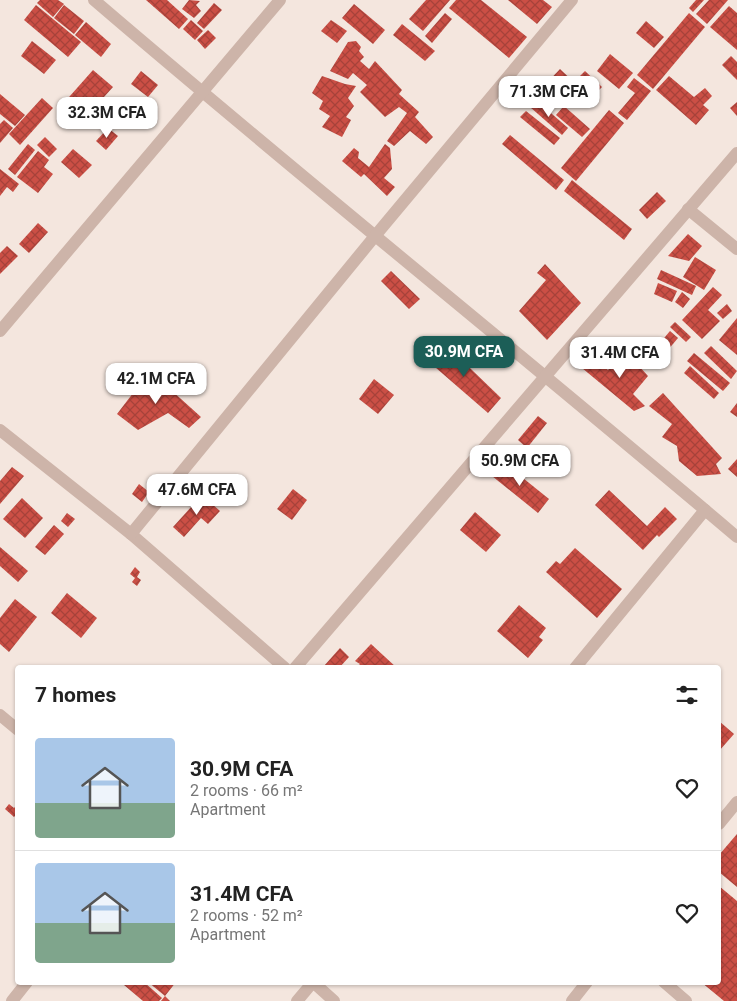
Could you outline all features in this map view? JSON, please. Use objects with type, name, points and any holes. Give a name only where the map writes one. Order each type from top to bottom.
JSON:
[{"type":"street","points":[[94,0],[202,93],[737,537]]},
{"type":"street","points":[[0,331],[280,0]]},
{"type":"street","points":[[131,534],[375,236],[572,0]]},
{"type":"street","points":[[298,665],[737,153]]},
{"type":"street","points":[[688,209],[737,249]]},
{"type":"street","points":[[0,430],[131,534],[282,665]]},
{"type":"street","points":[[577,665],[705,510]]},
{"type":"street","points":[[0,715],[15,728]]},
{"type":"street","points":[[721,822],[737,802]]},
{"type":"street","points":[[12,1001],[25,985]]},
{"type":"street","points":[[297,1001],[310,985]]},
{"type":"street","points":[[316,985],[334,1001]]},
{"type":"street","points":[[572,1001],[585,985]]},
{"type":"street","points":[[667,985],[686,1001]]},
{"type":"building","points":[[40,0],[58,0],[64,4],[53,17],[37,3]]},
{"type":"building","points":[[146,0],[167,0],[188,19],[179,29]]},
{"type":"building","points":[[189,0],[200,1],[196,5],[201,11],[194,18],[182,9]]},
{"type":"building","points":[[426,0],[450,0],[423,31],[409,19]]},
{"type":"building","points":[[456,0],[481,0],[527,37],[509,58],[449,8]]},
{"type":"building","points":[[508,0],[543,0],[552,7],[537,24]]},
{"type":"building","points":[[696,0],[704,0],[693,12],[689,8]]},
{"type":"building","points":[[709,0],[728,0],[707,24],[696,14]]},
{"type":"building","points":[[214,3],[222,10],[204,29],[197,23]]},
{"type":"building","points":[[354,4],[385,30],[373,44],[342,18]]},
{"type":"building","points":[[36,5],[81,42],[68,57],[24,20]]},
{"type":"building","points":[[64,5],[84,21],[74,34],[54,18]]},
{"type":"building","points":[[729,6],[737,13],[737,50],[710,27]]},
{"type":"building","points":[[445,13],[452,19],[432,43],[425,36]]},
{"type":"building","points":[[689,13],[705,27],[653,89],[637,75]]},
{"type":"building","points":[[191,20],[203,31],[195,40],[183,29]]},
{"type":"building","points":[[331,20],[347,31],[337,43],[321,31]]},
{"type":"building","points":[[646,21],[664,37],[654,48],[636,33]]},
{"type":"building","points":[[86,22],[111,44],[101,57],[75,35]]},
{"type":"building","points":[[402,24],[435,51],[425,61],[393,35]]},
{"type":"building","points":[[208,30],[216,38],[205,49],[197,40]]},
{"type":"building","points":[[32,41],[56,60],[44,74],[21,56]]},
{"type":"building","points":[[356,41],[361,47],[359,51],[364,57],[360,61],[369,69],[375,61],[402,90],[399,94],[419,112],[415,117],[433,137],[426,144],[410,131],[394,146],[387,141],[407,113],[399,107],[385,117],[360,92],[367,85],[353,73],[348,79],[330,71],[348,42]]},
{"type":"building","points":[[610,54],[633,73],[619,89],[597,71]]},
{"type":"building","points":[[731,56],[737,62],[737,80],[722,65]]},
{"type":"building","points":[[560,69],[576,84],[559,102],[543,87]]},
{"type":"building","points":[[93,70],[113,87],[104,97],[108,100],[95,116],[90,112],[82,122],[62,105]]},
{"type":"building","points":[[141,71],[158,85],[148,97],[131,84]]},
{"type":"building","points":[[585,71],[602,87],[586,103],[577,94],[584,86],[577,79]]},
{"type":"building","points":[[322,76],[356,86],[348,98],[354,106],[346,117],[351,120],[342,137],[322,127],[330,116],[319,109],[323,101],[312,93]]},
{"type":"building","points":[[669,76],[694,97],[705,88],[712,96],[703,105],[709,110],[696,125],[656,90]]},
{"type":"building","points":[[634,78],[651,91],[627,120],[618,113],[635,93],[627,87]]},
{"type":"building","points":[[0,94],[25,115],[15,126],[0,114]]},
{"type":"building","points":[[42,98],[53,108],[20,145],[9,134]]},
{"type":"building","points":[[536,100],[568,128],[562,135],[530,107]]},
{"type":"building","points":[[737,102],[737,116],[730,108]]},
{"type":"building","points":[[564,106],[590,129],[582,137],[556,115]]},
{"type":"building","points":[[609,110],[624,123],[576,181],[561,168]]},
{"type":"building","points":[[526,111],[560,138],[554,145],[520,117]]},
{"type":"building","points":[[4,120],[13,128],[0,143],[0,124]]},
{"type":"building","points":[[108,128],[118,136],[106,150],[96,141]]},
{"type":"building","points":[[510,135],[564,180],[556,190],[502,144]]},
{"type":"building","points":[[45,137],[57,149],[49,157],[37,145]]},
{"type":"building","points":[[28,144],[35,150],[15,175],[8,169]]},
{"type":"building","points":[[385,144],[390,148],[392,169],[384,178],[395,187],[387,196],[364,174],[361,177],[342,161],[354,148],[359,152],[358,158],[369,167]]},
{"type":"building","points":[[73,149],[92,165],[79,178],[61,162]]},
{"type":"building","points":[[38,151],[49,160],[44,167],[53,174],[38,193],[17,177]]},
{"type":"building","points":[[0,169],[19,184],[13,192],[7,187],[0,196]]},
{"type":"building","points":[[572,180],[632,229],[624,240],[564,191]]},
{"type":"building","points":[[657,192],[666,201],[647,219],[639,210]]},
{"type":"building","points":[[38,223],[48,232],[29,253],[19,244]]},
{"type":"building","points":[[688,234],[702,246],[689,261],[668,256]]},
{"type":"building","points":[[7,246],[18,256],[0,274],[0,253]]},
{"type":"building","points":[[695,257],[716,270],[704,290],[683,277]]},
{"type":"building","points":[[545,264],[581,303],[547,340],[519,311],[546,280],[537,273]]},
{"type":"building","points":[[661,270],[696,286],[692,295],[657,279]]},
{"type":"building","points":[[391,271],[420,299],[409,309],[381,281]]},
{"type":"building","points":[[658,283],[677,291],[672,302],[654,294]]},
{"type":"building","points":[[713,287],[722,295],[708,310],[720,321],[702,339],[682,320]]},
{"type":"building","points":[[682,292],[690,299],[683,308],[675,302]]},
{"type":"building","points":[[727,304],[732,311],[723,319],[717,313]]},
{"type":"building","points":[[737,318],[737,355],[719,340]]},
{"type":"building","points":[[675,322],[691,337],[686,342],[670,327]]},
{"type":"building","points":[[670,331],[678,338],[662,357],[654,350]]},
{"type":"building","points":[[444,343],[501,398],[488,413],[428,361]]},
{"type":"building","points":[[711,346],[737,371],[731,379],[704,353]]},
{"type":"building","points":[[694,353],[730,383],[723,391],[687,361]]},
{"type":"building","points":[[629,355],[648,376],[633,394],[645,406],[634,411],[582,368],[593,356],[608,370],[619,357]]},
{"type":"building","points":[[690,366],[719,393],[714,399],[684,373]]},
{"type":"building","points":[[150,371],[201,417],[189,428],[168,413],[138,430],[117,414]]},
{"type":"building","points":[[374,379],[394,395],[378,414],[359,399]]},
{"type":"building","points":[[663,393],[722,458],[716,464],[721,474],[697,476],[679,461],[677,446],[662,437],[672,424],[649,406]]},
{"type":"building","points":[[737,403],[737,417],[730,412]]},
{"type":"building","points":[[538,416],[547,423],[527,448],[518,440]]},
{"type":"building","points":[[737,459],[737,477],[728,469]]},
{"type":"building","points":[[503,462],[549,499],[538,513],[492,476]]},
{"type":"building","points":[[12,467],[24,476],[0,504],[0,481]]},
{"type":"building","points":[[139,484],[149,492],[142,502],[132,494]]},
{"type":"building","points":[[293,489],[307,500],[292,520],[277,509]]},
{"type":"building","points":[[609,490],[647,526],[665,507],[677,519],[659,537],[657,535],[643,550],[595,505]]},
{"type":"building","points":[[202,495],[220,511],[208,524],[201,518],[184,537],[173,527]]},
{"type":"building","points":[[22,498],[43,518],[25,538],[3,519]]},
{"type":"building","points":[[475,512],[501,535],[486,552],[460,530]]},
{"type":"building","points":[[67,513],[75,519],[68,527],[61,521]]},
{"type":"building","points":[[54,525],[64,534],[45,555],[35,547]]},
{"type":"building","points":[[0,547],[28,571],[18,582],[0,566]]},
{"type":"building","points":[[575,548],[622,589],[597,618],[546,572],[556,561],[560,564]]},
{"type":"building","points":[[135,567],[140,572],[137,577],[141,580],[137,586],[132,582],[135,578],[130,574]]},
{"type":"building","points":[[67,593],[97,618],[81,638],[51,613]]},
{"type":"building","points":[[15,599],[37,617],[9,652],[0,644],[0,618]]},
{"type":"building","points":[[519,605],[546,628],[539,637],[543,640],[528,658],[497,631]]},
{"type":"building","points":[[371,644],[394,665],[359,665],[355,661]]},
{"type":"building","points":[[340,648],[349,657],[342,665],[325,665]]},
{"type":"building","points":[[721,723],[734,734],[721,749]]},
{"type":"building","points":[[9,804],[15,807],[15,816],[14,817],[5,809]]},
{"type":"building","points":[[737,834],[737,887],[721,874],[721,853]]},
{"type":"building","points":[[721,888],[737,901],[737,1001],[724,1001],[705,985],[721,985]]},
{"type":"building","points":[[124,985],[147,985],[162,998],[159,1001],[143,1001]]},
{"type":"building","points":[[152,985],[174,985],[165,996]]},
{"type":"building","points":[[165,996],[170,1001],[161,1001]]}]
